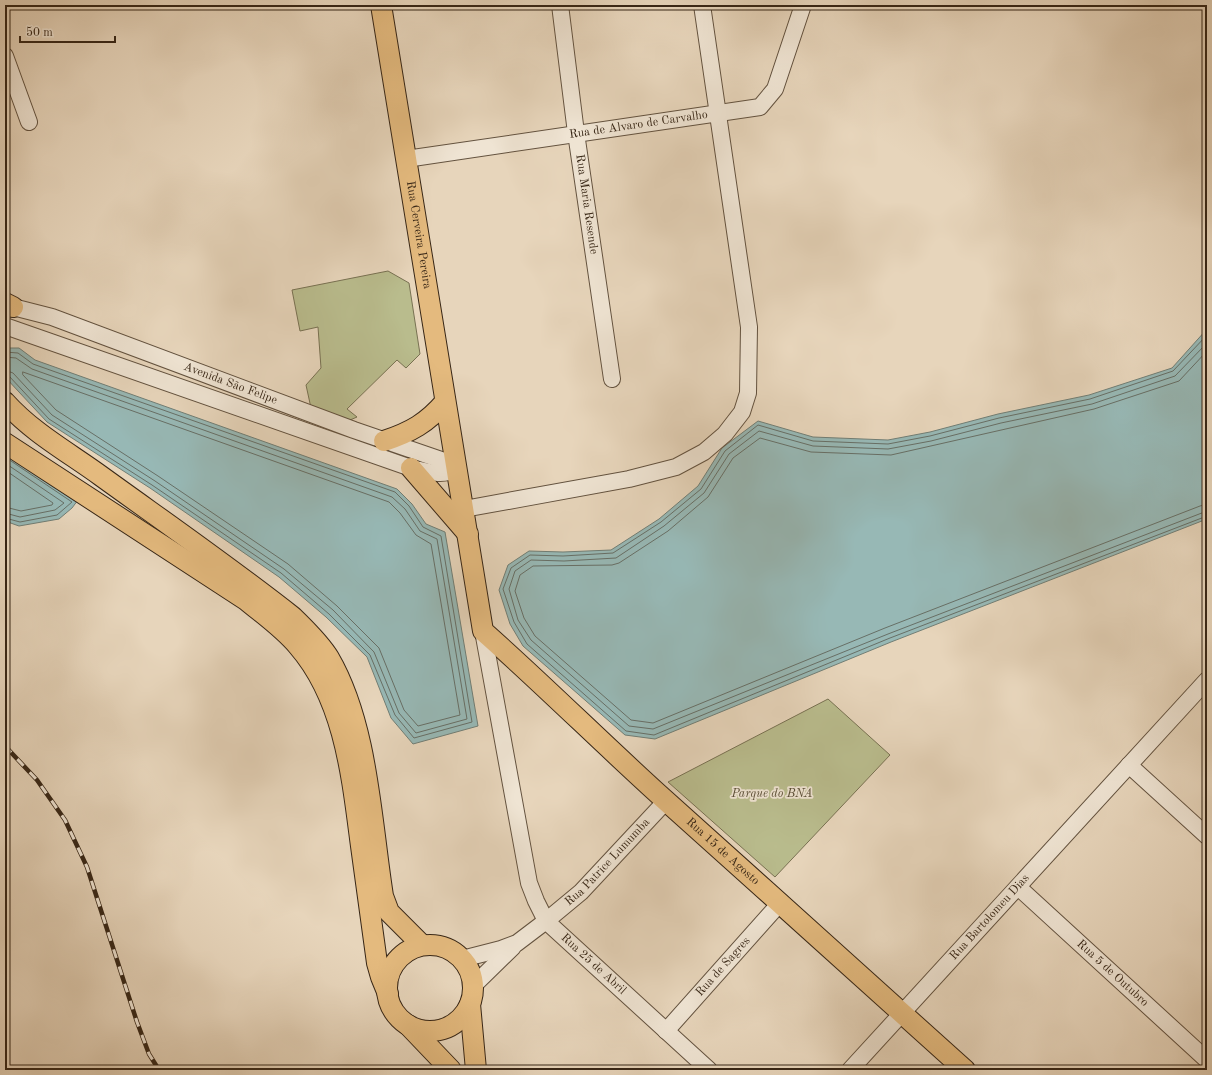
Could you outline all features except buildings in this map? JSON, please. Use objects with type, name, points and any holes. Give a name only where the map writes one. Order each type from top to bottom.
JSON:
[{"type":"main road","name":"Rua Cerveira Pereira","points":[[381,5],[445,402],[469,536],[483,631]]},
{"type":"main road","points":[[5,402],[18,417],[38,434],[99,474],[293,617],[312,636],[329,658],[342,684],[351,711],[361,752],[383,896],[389,912],[422,945]]},
{"type":"main road","points":[[384,441],[410,432],[432,417],[445,402]]},
{"type":"main road","points":[[5,443],[246,600],[285,633],[298,646],[313,666],[326,690],[336,715],[347,754],[377,963],[381,977],[391,1006],[403,1021],[451,1070]]},
{"type":"main road","points":[[410,468],[469,536]]},
{"type":"main road","name":"Rua 15 de Agosto","points":[[483,631],[666,801],[781,902],[965,1070]]},
{"type":"main road","points":[[388,994],[387,983],[391,970],[399,958],[410,950],[422,945],[440,946],[448,948],[462,959],[470,971],[476,1070]]},
{"type":"main road","points":[[403,1021],[415,1028],[428,1030],[441,1029],[453,1024],[463,1015],[472,995]]},
{"type":"street","name":"Rua Maria Resende","points":[[560,5],[576,133],[612,379]]},
{"type":"street","points":[[464,509],[629,479],[676,467],[704,452],[725,434],[742,412],[748,393],[749,327],[702,5]]},
{"type":"street","name":"Rua de Alvaro de Carvalho","points":[[406,159],[760,107],[775,89],[803,5]]},
{"type":"street","points":[[5,56],[29,122]]},
{"type":"street","name":"Avenida São Felipe","points":[[8,305],[52,317],[456,467]]},
{"type":"street","name":"Avenida São Felipe","points":[[5,326],[410,468],[438,473],[448,473],[456,467]]},
{"type":"street","points":[[472,995],[517,943],[546,921],[529,883],[483,631]]},
{"type":"street","name":"Rua Bartolomeu Dias","points":[[850,1070],[1207,680]]},
{"type":"street","points":[[1129,765],[1207,836]]},
{"type":"street","name":"Rua Patrice Lumumba","points":[[546,921],[581,892],[666,801]]},
{"type":"street","name":"Rua 5 de Outubro","points":[[1018,887],[1207,1060]]},
{"type":"street","name":"Rua de Sagres","points":[[666,1031],[781,902]]},
{"type":"street","name":"Rua 25 de Abril","points":[[546,921],[709,1070]]},
{"type":"street","points":[[462,959],[502,949],[517,943]]},
{"type":"green space","points":[[388,271],[409,283],[420,354],[406,368],[397,360],[347,409],[357,417],[350,420],[311,408],[306,385],[321,368],[318,327],[300,331],[292,290]]},
{"type":"green space","name":"Parque do BNA","points":[[828,699],[890,755],[775,877],[668,782]]},
{"type":"water","points":[[1207,329],[1207,519],[891,642],[655,739],[625,735],[523,646],[510,624],[499,590],[508,565],[529,551],[563,552],[611,550],[659,519],[698,486],[722,448],[758,421],[813,437],[888,440],[930,432],[998,414],[1089,395],[1172,368]]},
{"type":"water","points":[[5,348],[19,348],[35,360],[397,489],[412,504],[426,524],[445,532],[478,726],[413,744],[391,718],[367,657],[326,617],[279,577],[150,488],[47,422],[5,377]]},
{"type":"water","points":[[5,452],[78,500],[72,508],[59,519],[19,526],[5,521]]},
{"type":"railway","points":[[5,746],[37,780],[65,820],[87,867],[137,1022],[149,1054],[159,1070]]}]
